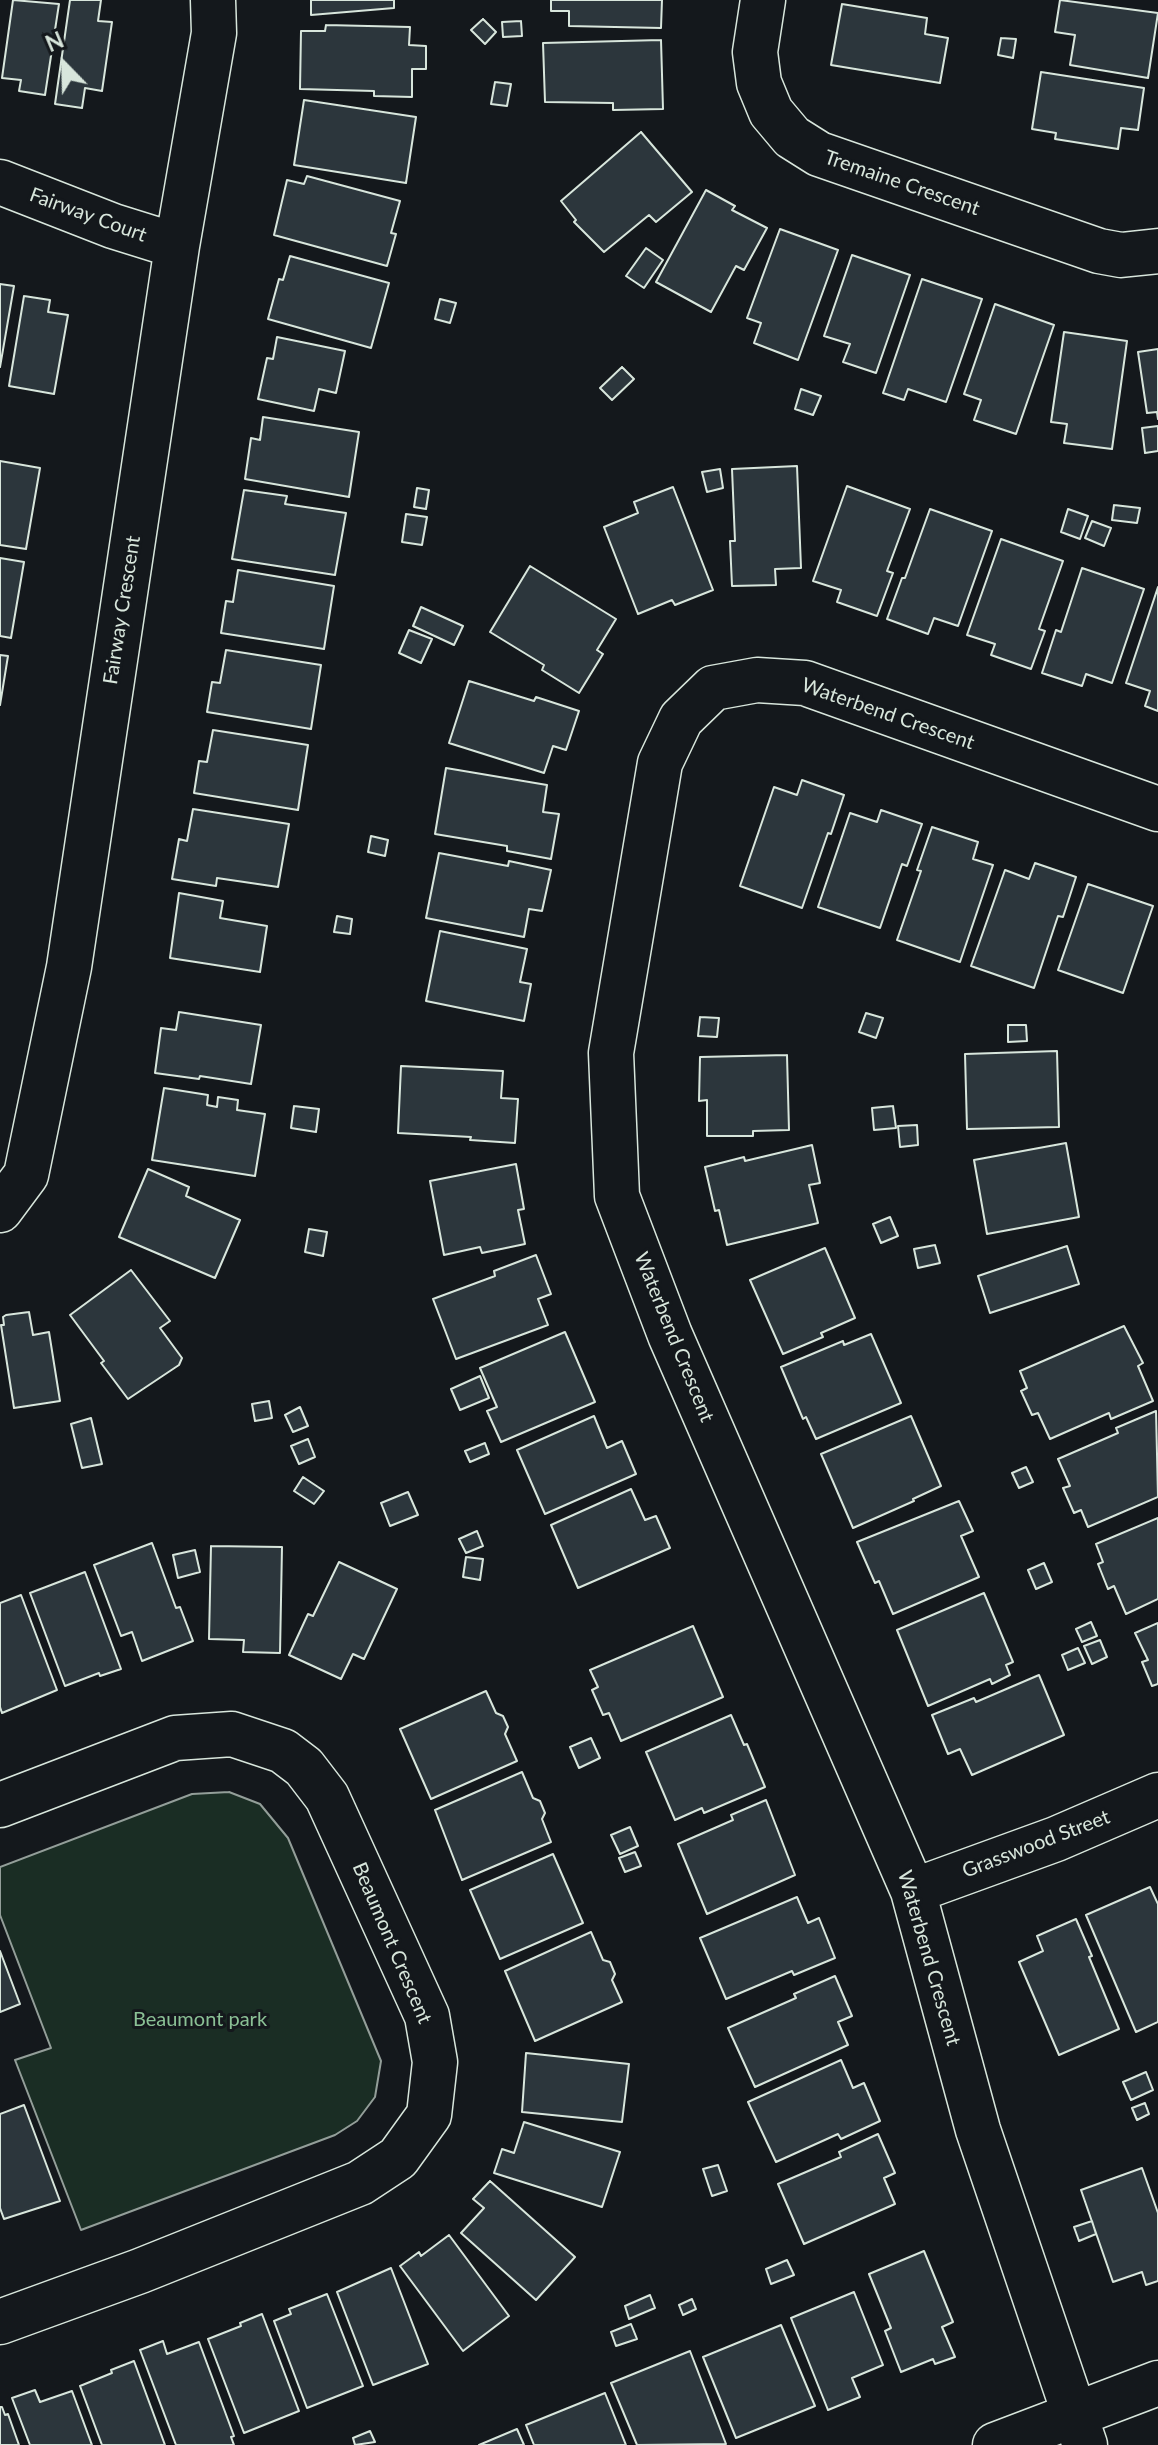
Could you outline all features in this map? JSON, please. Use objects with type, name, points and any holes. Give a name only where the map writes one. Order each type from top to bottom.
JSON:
[{"type":"street","name":"Fairway Crescent","points":[[0,1210],[26,1175],[69,967],[177,246],[214,33],[213,0]]},
{"type":"street","name":"Tremaine Crescent","points":[[763,0],[755,52],[759,83],[771,112],[792,137],[819,154],[1099,251],[1121,255],[1158,251]]},
{"type":"street","name":"Fairway Court","points":[[0,182],[113,226],[177,246]]},
{"type":"street","name":"Waterbend Crescent","points":[[1079,2429],[978,2130],[913,1891],[670,1335],[617,1196],[611,1053],[660,763],[681,719],[713,688],[757,680],[805,683],[1158,809]]},
{"type":"street","name":"Beaumont Crescent","points":[[0,1805],[175,1738],[232,1734],[283,1751],[304,1767],[327,1797],[427,2016],[435,2062],[429,2115],[398,2158],[360,2183],[140,2271],[0,2322]]},
{"type":"street","name":"Grasswood Street","points":[[913,1891],[1056,1839],[1158,1795]]},
{"type":"street","points":[[995,2445],[1079,2429],[1158,2383]]},
{"type":"green space","name":"Beaumont park","points":[[229,1792],[260,1804],[288,1838],[381,2061],[375,2097],[357,2121],[335,2135],[81,2230],[15,2060],[51,2048],[0,1915],[0,1867],[192,1794]]},
{"type":"building","points":[[13,0],[59,4],[45,95],[19,91],[21,80],[2,78]]},
{"type":"building","points":[[70,0],[101,0],[98,21],[112,22],[102,91],[85,88],[82,108],[55,104]]},
{"type":"building","points":[[311,0],[394,0],[394,8],[311,15]]},
{"type":"building","points":[[551,0],[662,0],[661,28],[569,26],[569,11],[551,11]]},
{"type":"building","points":[[1060,0],[1158,13],[1148,78],[1070,65],[1075,35],[1055,32]]},
{"type":"building","points":[[842,4],[927,18],[925,34],[948,38],[940,83],[831,65]]},
{"type":"building","points":[[483,19],[496,32],[485,44],[471,30]]},
{"type":"building","points":[[521,21],[522,36],[503,37],[502,22]]},
{"type":"building","points":[[326,25],[410,27],[409,45],[426,46],[426,69],[412,69],[412,97],[374,96],[374,91],[300,89],[301,31],[325,31]]},
{"type":"building","points":[[1001,38],[1016,39],[1013,58],[998,55]]},
{"type":"building","points":[[661,40],[663,109],[613,110],[613,103],[545,102],[543,43]]},
{"type":"building","points":[[1041,72],[1144,88],[1138,130],[1121,128],[1118,149],[1055,139],[1056,133],[1032,129]]},
{"type":"building","points":[[495,82],[511,84],[507,106],[491,104]]},
{"type":"building","points":[[304,100],[416,117],[406,183],[294,165]]},
{"type":"building","points":[[641,132],[692,192],[656,222],[649,215],[604,252],[574,222],[576,220],[561,201]]},
{"type":"building","points":[[307,176],[400,201],[391,233],[396,234],[387,266],[274,235],[287,180],[304,184]]},
{"type":"building","points":[[706,190],[735,206],[732,210],[767,228],[744,270],[736,266],[711,312],[656,282]]},
{"type":"building","points":[[780,229],[838,250],[798,360],[754,343],[761,323],[747,318]]},
{"type":"building","points":[[646,248],[663,260],[644,288],[626,276]]},
{"type":"building","points":[[852,255],[910,275],[876,373],[843,362],[850,344],[824,336]]},
{"type":"building","points":[[290,256],[389,283],[371,348],[268,319],[279,279],[283,280]]},
{"type":"building","points":[[922,279],[982,299],[946,402],[908,389],[904,400],[883,393]]},
{"type":"building","points":[[0,284],[14,286],[0,367]]},
{"type":"building","points":[[24,296],[50,300],[48,312],[68,315],[54,394],[9,386]]},
{"type":"building","points":[[440,299],[456,303],[450,323],[435,319]]},
{"type":"building","points":[[995,304],[1054,325],[1016,434],[974,420],[981,400],[964,394]]},
{"type":"building","points":[[1064,332],[1127,341],[1112,449],[1064,443],[1067,424],[1051,422]]},
{"type":"building","points":[[277,337],[345,351],[336,393],[319,389],[314,411],[258,399],[267,358],[273,359]]},
{"type":"building","points":[[1158,349],[1158,419],[1157,412],[1147,413],[1138,352]]},
{"type":"building","points":[[622,367],[634,379],[612,400],[600,388]]},
{"type":"building","points":[[801,389],[821,396],[813,415],[795,409]]},
{"type":"building","points":[[263,417],[359,432],[349,497],[245,479],[251,438],[260,440]]},
{"type":"building","points":[[1158,426],[1158,451],[1145,453],[1142,428]]},
{"type":"building","points":[[0,461],[40,468],[26,549],[0,545]]},
{"type":"building","points":[[797,466],[801,568],[775,569],[776,585],[732,586],[730,541],[735,541],[732,469]]},
{"type":"building","points":[[720,469],[723,488],[707,492],[702,472]]},
{"type":"building","points":[[847,486],[910,509],[887,571],[893,573],[877,616],[837,602],[841,590],[813,581]]},
{"type":"building","points":[[673,487],[713,590],[675,605],[672,600],[638,614],[604,527],[638,513],[634,502]]},
{"type":"building","points":[[417,488],[429,490],[426,509],[414,507]]},
{"type":"building","points":[[244,490],[287,496],[285,504],[346,513],[335,575],[232,559]]},
{"type":"building","points":[[1114,505],[1140,508],[1137,523],[1112,520]]},
{"type":"building","points":[[930,509],[992,531],[958,626],[934,618],[928,634],[887,619]]},
{"type":"building","points":[[1068,509],[1088,516],[1080,539],[1061,532]]},
{"type":"building","points":[[406,514],[427,517],[422,545],[402,542]]},
{"type":"building","points":[[1092,521],[1111,528],[1104,546],[1085,538]]},
{"type":"building","points":[[1001,539],[1063,561],[1039,629],[1045,631],[1031,669],[991,655],[995,644],[967,635]]},
{"type":"building","points":[[0,558],[24,562],[11,638],[0,636]]},
{"type":"building","points":[[530,566],[616,619],[597,650],[603,654],[579,693],[542,670],[544,665],[490,632]]},
{"type":"building","points":[[1082,568],[1144,589],[1112,683],[1086,674],[1082,686],[1042,673],[1056,630],[1061,632]]},
{"type":"building","points":[[238,570],[334,586],[324,649],[221,633],[226,601],[233,602]]},
{"type":"building","points":[[1158,587],[1158,711],[1145,706],[1150,691],[1126,683]]},
{"type":"building","points":[[421,607],[463,626],[454,645],[413,626]]},
{"type":"building","points":[[409,630],[432,639],[421,663],[399,653]]},
{"type":"building","points":[[226,650],[321,665],[311,729],[207,712],[212,682],[220,683]]},
{"type":"building","points":[[0,655],[8,656],[0,705]]},
{"type":"building","points":[[469,681],[579,711],[566,750],[553,746],[544,773],[449,743]]},
{"type":"building","points":[[213,730],[308,745],[298,810],[194,793],[199,761],[207,762]]},
{"type":"building","points":[[446,768],[547,785],[543,812],[559,814],[551,859],[507,851],[507,846],[435,834]]},
{"type":"building","points":[[802,780],[844,795],[802,908],[740,886],[774,787],[797,795]]},
{"type":"building","points":[[193,809],[289,824],[278,887],[217,878],[216,886],[172,879],[179,839],[187,841]]},
{"type":"building","points":[[881,810],[922,824],[907,866],[902,864],[880,928],[818,907],[850,813],[877,822]]},
{"type":"building","points":[[932,827],[978,842],[973,859],[993,865],[960,962],[897,940],[921,871],[917,870]]},
{"type":"building","points":[[371,836],[388,840],[385,856],[368,852]]},
{"type":"building","points":[[439,853],[508,866],[509,861],[551,870],[542,911],[529,909],[524,937],[426,918]]},
{"type":"building","points":[[1035,863],[1076,877],[1063,917],[1058,916],[1034,988],[971,966],[1005,870],[1029,879]]},
{"type":"building","points":[[1088,884],[1153,906],[1123,993],[1058,970]]},
{"type":"building","points":[[179,893],[223,901],[220,918],[267,926],[260,972],[170,958]]},
{"type":"building","points":[[337,916],[352,919],[350,934],[334,932]]},
{"type":"building","points":[[440,931],[527,949],[520,982],[531,984],[524,1021],[426,1001]]},
{"type":"building","points":[[179,1012],[261,1025],[251,1084],[155,1073],[161,1028],[176,1030]]},
{"type":"building","points":[[866,1013],[883,1018],[876,1038],[859,1032]]},
{"type":"building","points":[[700,1017],[719,1018],[717,1037],[698,1036]]},
{"type":"building","points":[[1008,1025],[1026,1025],[1027,1041],[1008,1042]]},
{"type":"building","points":[[1057,1051],[1059,1127],[967,1129],[965,1054]]},
{"type":"building","points":[[787,1055],[789,1130],[753,1131],[753,1136],[707,1136],[707,1100],[699,1101],[700,1057]]},
{"type":"building","points":[[401,1066],[503,1071],[501,1098],[518,1099],[515,1143],[398,1133]]},
{"type":"building","points":[[164,1088],[208,1095],[207,1105],[217,1107],[218,1097],[238,1100],[237,1110],[265,1114],[255,1176],[152,1160]]},
{"type":"building","points":[[294,1106],[319,1109],[316,1132],[291,1128]]},
{"type":"building","points":[[893,1106],[896,1128],[874,1130],[872,1108]]},
{"type":"building","points":[[917,1125],[918,1145],[900,1147],[898,1126]]},
{"type":"building","points":[[1066,1143],[1079,1217],[987,1234],[974,1160]]},
{"type":"building","points":[[812,1145],[820,1183],[809,1185],[818,1223],[727,1245],[705,1167]]},
{"type":"building","points":[[516,1164],[524,1209],[518,1210],[525,1244],[482,1253],[480,1247],[444,1255],[430,1181]]},
{"type":"building","points":[[148,1169],[189,1187],[186,1196],[240,1220],[215,1278],[119,1237]]},
{"type":"building","points":[[890,1217],[898,1236],[881,1243],[873,1224]]},
{"type":"building","points":[[309,1229],[327,1232],[323,1256],[305,1252]]},
{"type":"building","points":[[935,1245],[940,1263],[918,1268],[914,1249]]},
{"type":"building","points":[[1067,1246],[1079,1284],[990,1313],[978,1276]]},
{"type":"building","points":[[825,1248],[855,1318],[821,1333],[823,1337],[783,1354],[750,1280]]},
{"type":"building","points":[[536,1255],[551,1294],[538,1299],[548,1325],[456,1359],[433,1299],[495,1276],[494,1271]]},
{"type":"building","points":[[131,1270],[170,1321],[160,1328],[182,1358],[179,1365],[128,1399],[70,1315]]},
{"type":"building","points":[[29,1312],[33,1335],[49,1332],[60,1401],[14,1408],[1,1325],[4,1325],[3,1317],[6,1315]]},
{"type":"building","points":[[1124,1326],[1143,1363],[1138,1366],[1153,1401],[1111,1419],[1109,1413],[1050,1439],[1038,1413],[1032,1415],[1021,1391],[1027,1388],[1020,1371]]},
{"type":"building","points":[[565,1332],[595,1402],[501,1442],[487,1411],[497,1407],[480,1368]]},
{"type":"building","points":[[871,1334],[901,1403],[816,1439],[806,1417],[803,1419],[781,1367],[843,1341],[844,1345]]},
{"type":"building","points":[[480,1376],[489,1398],[460,1410],[451,1389]]},
{"type":"building","points":[[269,1401],[272,1418],[255,1421],[252,1404]]},
{"type":"building","points":[[300,1407],[308,1426],[293,1432],[285,1415]]},
{"type":"building","points":[[1156,1411],[1158,1497],[1088,1527],[1081,1510],[1074,1513],[1063,1488],[1070,1486],[1058,1459],[1118,1433],[1116,1428]]},
{"type":"building","points":[[594,1416],[607,1448],[622,1441],[636,1474],[545,1514],[517,1450]]},
{"type":"building","points":[[911,1416],[941,1486],[853,1528],[821,1454]]},
{"type":"building","points":[[91,1418],[102,1464],[82,1468],[71,1424]]},
{"type":"building","points":[[308,1439],[315,1457],[299,1464],[291,1446]]},
{"type":"building","points":[[485,1443],[489,1454],[470,1462],[465,1451]]},
{"type":"building","points":[[1026,1467],[1033,1482],[1019,1488],[1012,1473]]},
{"type":"building","points":[[303,1477],[324,1491],[314,1504],[294,1491]]},
{"type":"building","points":[[631,1489],[645,1520],[656,1516],[670,1548],[578,1588],[551,1525]]},
{"type":"building","points":[[408,1492],[418,1515],[390,1526],[381,1503]]},
{"type":"building","points":[[959,1501],[973,1531],[961,1536],[979,1577],[893,1614],[857,1542]]},
{"type":"building","points":[[1158,1518],[1158,1599],[1126,1614],[1114,1586],[1108,1589],[1098,1564],[1103,1562],[1096,1544]]},
{"type":"building","points":[[477,1531],[483,1546],[466,1553],[459,1539]]},
{"type":"building","points":[[152,1543],[176,1608],[180,1607],[193,1641],[142,1661],[132,1632],[121,1636],[94,1565]]},
{"type":"building","points":[[211,1546],[282,1547],[280,1653],[243,1652],[244,1640],[209,1639]]},
{"type":"building","points":[[195,1550],[200,1572],[178,1578],[173,1555]]},
{"type":"building","points":[[466,1557],[483,1559],[480,1580],[463,1577]]},
{"type":"building","points":[[339,1562],[397,1589],[364,1659],[353,1654],[341,1679],[289,1655],[308,1614],[313,1616]]},
{"type":"building","points":[[1044,1563],[1052,1582],[1036,1589],[1028,1570]]},
{"type":"building","points":[[85,1572],[121,1669],[100,1676],[99,1673],[65,1686],[30,1593]]},
{"type":"building","points":[[984,1593],[1013,1662],[1006,1665],[1010,1675],[992,1684],[990,1679],[928,1706],[897,1630]]},
{"type":"building","points":[[21,1595],[57,1690],[2,1713],[0,1603]]},
{"type":"building","points":[[1091,1622],[1097,1636],[1082,1642],[1076,1629]]},
{"type":"building","points":[[1158,1623],[1158,1684],[1152,1686],[1142,1662],[1148,1660],[1135,1633]]},
{"type":"building","points":[[693,1626],[723,1697],[621,1741],[609,1713],[603,1715],[592,1690],[598,1687],[590,1670]]},
{"type":"building","points":[[1100,1640],[1107,1657],[1092,1664],[1084,1646]]},
{"type":"building","points":[[1078,1648],[1085,1663],[1068,1670],[1062,1655]]},
{"type":"building","points":[[1039,1675],[1064,1735],[972,1775],[960,1749],[948,1754],[932,1715],[974,1698],[976,1702]]},
{"type":"building","points":[[486,1691],[496,1713],[503,1716],[508,1727],[505,1734],[517,1761],[431,1799],[400,1729]]},
{"type":"building","points":[[731,1715],[765,1787],[704,1813],[702,1808],[675,1820],[646,1752]]},
{"type":"building","points":[[591,1738],[600,1758],[579,1768],[570,1747]]},
{"type":"building","points":[[522,1772],[533,1798],[540,1801],[545,1813],[542,1819],[551,1842],[462,1880],[435,1810]]},
{"type":"building","points":[[766,1800],[795,1875],[707,1914],[678,1844],[733,1820],[731,1815]]},
{"type":"building","points":[[630,1827],[638,1846],[620,1854],[611,1835]]},
{"type":"building","points":[[635,1852],[641,1866],[625,1872],[619,1858]]},
{"type":"building","points":[[553,1854],[583,1923],[500,1959],[470,1890]]},
{"type":"building","points":[[1150,1887],[1158,1904],[1158,2022],[1136,2032],[1086,1915]]},
{"type":"building","points":[[797,1897],[808,1923],[819,1918],[835,1958],[794,1975],[792,1971],[726,1999],[700,1938]]},
{"type":"building","points":[[1076,1919],[1119,2029],[1059,2055],[1019,1962],[1043,1951],[1037,1936]]},
{"type":"building","points":[[591,1932],[603,1960],[610,1962],[615,1974],[612,1980],[622,2002],[535,2041],[505,1971]]},
{"type":"building","points":[[0,1951],[20,2004],[0,2012]]},
{"type":"building","points":[[835,1976],[852,2016],[838,2022],[848,2045],[755,2087],[728,2028],[796,1998],[794,1994]]},
{"type":"building","points":[[526,2053],[629,2064],[622,2122],[522,2112]]},
{"type":"building","points":[[841,2060],[853,2088],[864,2083],[880,2121],[841,2139],[838,2134],[776,2162],[748,2102]]},
{"type":"building","points":[[1146,2072],[1153,2090],[1131,2100],[1123,2082]]},
{"type":"building","points":[[1145,2103],[1149,2114],[1137,2120],[1132,2108]]},
{"type":"building","points":[[24,2105],[60,2201],[4,2219],[0,2208],[0,2114]]},
{"type":"building","points":[[524,2122],[620,2152],[602,2207],[494,2173],[502,2149],[514,2153]]},
{"type":"building","points":[[878,2134],[895,2173],[884,2178],[895,2204],[804,2244],[778,2184],[841,2157],[839,2152]]},
{"type":"building","points":[[718,2165],[727,2191],[712,2196],[703,2169]]},
{"type":"building","points":[[1142,2168],[1158,2213],[1158,2281],[1146,2285],[1142,2272],[1113,2282],[1081,2190]]},
{"type":"building","points":[[490,2181],[575,2257],[536,2300],[461,2233],[484,2208],[473,2199]]},
{"type":"building","points":[[1092,2221],[1096,2234],[1079,2241],[1074,2227]]},
{"type":"building","points":[[449,2235],[509,2316],[463,2351],[400,2266],[419,2252],[421,2256]]},
{"type":"building","points":[[924,2251],[953,2322],[942,2327],[955,2357],[935,2364],[933,2359],[901,2372],[885,2331],[891,2328],[869,2274]]},
{"type":"building","points":[[787,2260],[794,2275],[771,2284],[766,2269]]},
{"type":"building","points":[[391,2268],[428,2364],[373,2385],[337,2292]]},
{"type":"building","points":[[854,2292],[883,2365],[852,2378],[860,2397],[828,2410],[791,2318]]},
{"type":"building","points":[[327,2294],[363,2386],[307,2408],[274,2321],[291,2314],[289,2309]]},
{"type":"building","points":[[650,2295],[655,2308],[629,2319],[625,2306]]},
{"type":"building","points":[[692,2299],[696,2309],[683,2315],[679,2305]]},
{"type":"building","points":[[262,2314],[299,2411],[244,2433],[208,2339]]},
{"type":"building","points":[[631,2324],[637,2339],[616,2346],[611,2332]]},
{"type":"building","points":[[781,2325],[815,2406],[736,2438],[703,2357]]},
{"type":"building","points":[[163,2341],[167,2354],[199,2342],[234,2436],[231,2437],[234,2445],[176,2445],[140,2350]]},
{"type":"building","points":[[690,2351],[726,2444],[637,2445],[611,2383]]},
{"type":"building","points":[[134,2361],[165,2445],[102,2445],[80,2386]]},
{"type":"building","points":[[35,2390],[40,2402],[72,2391],[92,2445],[30,2445],[12,2398]]},
{"type":"building","points":[[605,2393],[626,2445],[534,2445],[526,2425]]},
{"type":"building","points":[[0,2407],[5,2415],[8,2414],[19,2445],[0,2445]]},
{"type":"building","points":[[517,2429],[524,2445],[479,2445]]},
{"type":"building","points":[[370,2431],[375,2442],[355,2445],[353,2438]]}]
